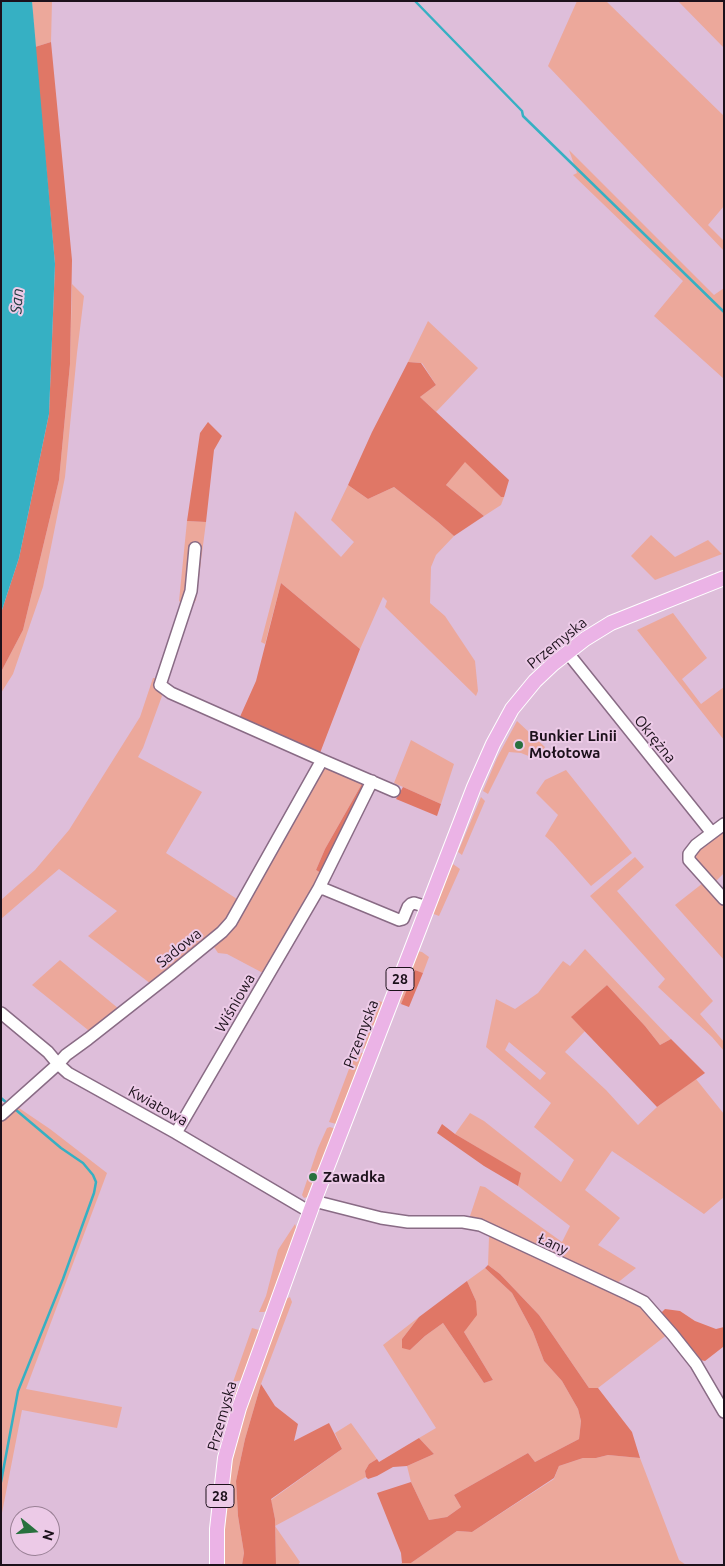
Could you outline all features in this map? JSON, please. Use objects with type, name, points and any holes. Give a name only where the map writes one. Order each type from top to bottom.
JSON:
[{"type":"main road","name":"Przemyska","points":[[216,1565],[217,1529],[226,1458],[239,1408],[312,1206],[427,907],[474,788],[500,730],[512,709],[535,680],[589,636],[611,623],[724,578]]},
{"type":"street","points":[[195,548],[191,591],[160,685],[171,693],[394,791]]},
{"type":"street","name":"Okrężna","points":[[567,652],[712,833]]},
{"type":"street","name":"Sadowa","points":[[58,1064],[66,1055],[222,932],[231,922],[322,760]]},
{"type":"street","name":"Wiśniowa","points":[[176,1133],[319,888],[372,781]]},
{"type":"street","points":[[724,824],[696,845],[690,854],[689,860],[724,899]]},
{"type":"street","points":[[319,888],[399,920],[403,919],[411,904],[427,907]]},
{"type":"street","points":[[1,1014],[48,1052],[58,1064],[1,1115]]},
{"type":"street","name":"Kwiatowa","points":[[58,1064],[68,1073],[312,1206]]},
{"type":"street","name":"Łany","points":[[312,1206],[408,1222],[463,1222],[480,1225],[644,1302],[696,1364],[724,1412]]},
{"type":"shaded area","points":[[32,1],[52,1],[51,42],[35,47]]},
{"type":"shaded area","points":[[577,1],[606,1],[724,116],[724,206],[708,225],[724,241],[724,251],[548,66]]},
{"type":"shaded area","points":[[678,1],[724,1],[724,48]]},
{"type":"shaded area","points":[[51,42],[72,260],[70,364],[59,480],[23,630],[1,672],[1,613],[19,558],[49,414],[55,264],[35,47]]},
{"type":"shaded area","points":[[569,150],[714,295],[724,288],[724,379],[654,316],[683,281],[573,175],[577,173]]},
{"type":"shaded area","points":[[72,284],[84,296],[65,477],[43,587],[13,674],[1,693],[1,672],[23,630],[59,480],[70,364]]},
{"type":"shaded area","points":[[428,321],[478,368],[436,412],[420,397],[436,385],[422,363],[408,362]]},
{"type":"shaded area","points":[[408,362],[421,363],[436,385],[420,397],[509,480],[504,497],[501,497],[465,462],[446,485],[484,516],[454,536],[394,487],[368,499],[348,485],[372,432]]},
{"type":"shaded area","points":[[208,422],[222,436],[214,450],[206,522],[187,521],[200,433]]},
{"type":"shaded area","points":[[465,461],[501,497],[504,497],[501,505],[484,516],[446,485]]},
{"type":"shaded area","points":[[348,485],[368,499],[394,487],[454,536],[436,555],[431,567],[430,603],[445,616],[475,661],[478,691],[476,696],[385,607],[387,601],[383,597],[360,649],[281,583],[265,644],[261,642],[295,511],[341,557],[354,542],[331,520]]},
{"type":"shaded area","points":[[187,521],[206,522],[196,600],[190,610],[179,601]]},
{"type":"shaded area","points":[[651,535],[675,557],[708,540],[722,554],[655,580],[631,556]]},
{"type":"shaded area","points":[[281,583],[360,649],[320,753],[239,719],[256,681]]},
{"type":"shaded area","points":[[673,613],[707,658],[682,679],[701,704],[724,687],[724,740],[637,630]]},
{"type":"shaded area","points":[[153,678],[158,678],[157,685],[162,696],[138,757],[202,792],[166,853],[237,899],[218,932],[151,984],[88,936],[117,911],[59,869],[1,919],[1,900],[35,870],[69,830],[140,717]]},
{"type":"shaded area","points":[[517,721],[545,747],[541,755],[531,757],[521,753],[509,752],[488,794],[483,791],[497,758]]},
{"type":"shaded area","points":[[411,740],[454,764],[441,804],[394,783]]},
{"type":"shaded area","points":[[327,765],[363,782],[325,849],[316,870],[321,873],[266,973],[227,954],[218,953],[214,947],[231,929],[322,768]]},
{"type":"shaded area","points":[[566,770],[632,853],[591,886],[545,836],[558,815],[536,793],[545,780]]},
{"type":"shaded area","points":[[363,782],[368,784],[321,873],[316,870],[325,849]]},
{"type":"shaded area","points":[[403,787],[441,804],[437,816],[396,799]]},
{"type":"shaded area","points":[[481,797],[485,801],[462,855],[458,852]]},
{"type":"shaded area","points":[[724,829],[724,873],[715,882],[693,857],[696,850]]},
{"type":"shaded area","points":[[635,857],[644,867],[617,891],[713,1001],[700,1014],[724,1042],[724,1051],[712,1037],[658,987],[665,979],[590,896]]},
{"type":"shaded area","points":[[453,864],[460,869],[439,916],[431,913]]},
{"type":"shaded area","points":[[703,883],[724,905],[724,960],[675,905]]},
{"type":"shaded area","points":[[585,949],[671,1039],[660,1045],[607,985],[572,1018],[585,1031],[565,1052],[606,1090],[638,1125],[657,1107],[696,1079],[724,1114],[724,1197],[704,1214],[612,1151],[585,1190],[620,1218],[598,1245],[636,1268],[616,1284],[469,1219],[480,1186],[485,1187],[562,1242],[570,1226],[518,1186],[520,1173],[455,1134],[470,1113],[484,1121],[561,1182],[574,1160],[534,1127],[551,1103],[486,1047],[496,999],[515,1009],[538,993],[563,961],[570,966]],"holes":[[[509,1042],[546,1073],[540,1080],[505,1050]]]},
{"type":"shaded area","points":[[417,951],[429,957],[423,973],[415,970],[401,1004],[398,1000]]},
{"type":"shaded area","points":[[60,960],[119,1009],[92,1031],[88,1030],[32,985]]},
{"type":"shaded area","points":[[415,970],[423,973],[409,1007],[401,1004]]},
{"type":"shaded area","points":[[607,985],[660,1045],[671,1039],[705,1073],[657,1107],[571,1017]]},
{"type":"shaded area","points":[[378,1001],[384,1004],[366,1049],[361,1048],[358,1044],[373,1003]]},
{"type":"shaded area","points":[[355,1053],[364,1055],[338,1123],[329,1122]]},
{"type":"shaded area","points":[[1,1102],[16,1106],[50,1129],[107,1173],[26,1389],[122,1407],[117,1428],[22,1410],[1,1518]]},
{"type":"shaded area","points":[[442,1124],[455,1134],[521,1173],[518,1186],[484,1166],[437,1133]]},
{"type":"shaded area","points":[[327,1128],[336,1129],[307,1197],[304,1198],[302,1195],[318,1148]]},
{"type":"shaded area","points":[[295,1224],[298,1232],[269,1310],[259,1312],[266,1296],[278,1250]]},
{"type":"shaded area","points":[[493,1235],[626,1296],[646,1310],[668,1334],[598,1388],[589,1388],[539,1315],[500,1274],[488,1265],[489,1237]]},
{"type":"shaded area","points":[[488,1265],[500,1274],[539,1315],[589,1388],[598,1388],[632,1432],[640,1458],[608,1455],[596,1458],[583,1458],[559,1466],[554,1478],[472,1532],[457,1531],[411,1563],[402,1563],[401,1553],[377,1493],[411,1482],[429,1520],[447,1517],[461,1507],[454,1495],[528,1453],[535,1462],[579,1439],[581,1421],[578,1409],[562,1381],[544,1361],[533,1332],[512,1293],[485,1268]]},
{"type":"shaded area","points":[[485,1268],[512,1293],[533,1332],[544,1361],[562,1381],[578,1409],[581,1421],[579,1439],[535,1462],[528,1453],[454,1495],[461,1507],[447,1517],[429,1520],[411,1482],[407,1466],[434,1454],[419,1438],[436,1428],[383,1345],[419,1317],[402,1339],[410,1350],[443,1323],[484,1383],[493,1380],[464,1332],[476,1301],[467,1281]]},
{"type":"shaded area","points":[[467,1281],[476,1301],[477,1315],[464,1332],[493,1380],[484,1383],[443,1323],[410,1350],[402,1348],[402,1339],[419,1317]]},
{"type":"shaded area","points":[[290,1297],[292,1302],[261,1384],[245,1439],[236,1481],[238,1516],[244,1553],[242,1565],[221,1565],[223,1512],[231,1464],[243,1414],[284,1300]]},
{"type":"shaded area","points":[[665,1309],[680,1311],[695,1321],[716,1329],[724,1327],[723,1347],[705,1361],[700,1360],[661,1313]]},
{"type":"shaded area","points":[[252,1328],[260,1332],[242,1380],[233,1382]]},
{"type":"shaded area","points":[[261,1384],[275,1406],[298,1424],[294,1441],[329,1423],[342,1449],[271,1499],[275,1519],[276,1565],[242,1565],[244,1553],[238,1516],[236,1481],[245,1439]]},
{"type":"shaded area","points":[[232,1386],[239,1387],[239,1389],[225,1439],[219,1440]]},
{"type":"shaded area","points":[[351,1423],[377,1459],[369,1464],[365,1471],[366,1477],[275,1526],[271,1500],[342,1449],[335,1433]]},
{"type":"shaded area","points":[[419,1438],[434,1454],[407,1466],[393,1467],[377,1476],[368,1479],[366,1477],[365,1471],[369,1464],[377,1459],[379,1462]]},
{"type":"shaded area","points":[[608,1455],[640,1458],[679,1560],[686,1565],[399,1565],[411,1563],[457,1531],[472,1532],[554,1479],[559,1466],[583,1458],[596,1458]]},
{"type":"shaded area","points":[[275,1526],[300,1562],[298,1565],[276,1565]]},
{"type":"water","name":"San","points":[[1,1],[32,1],[55,264],[49,414],[19,558],[1,613]]},
{"type":"waterway","points":[[415,1],[522,111],[523,116],[724,312]]},
{"type":"waterway","points":[[1,1098],[7,1103]]},
{"type":"waterway","points":[[1,1482],[18,1391],[63,1279],[94,1193],[96,1182],[83,1163],[61,1148],[16,1110]]},
{"type":"place","name":"Bunkier Linii Mołotowa","points":[[519,745]]},
{"type":"place","name":"Zawadka","points":[[313,1177]]}]
